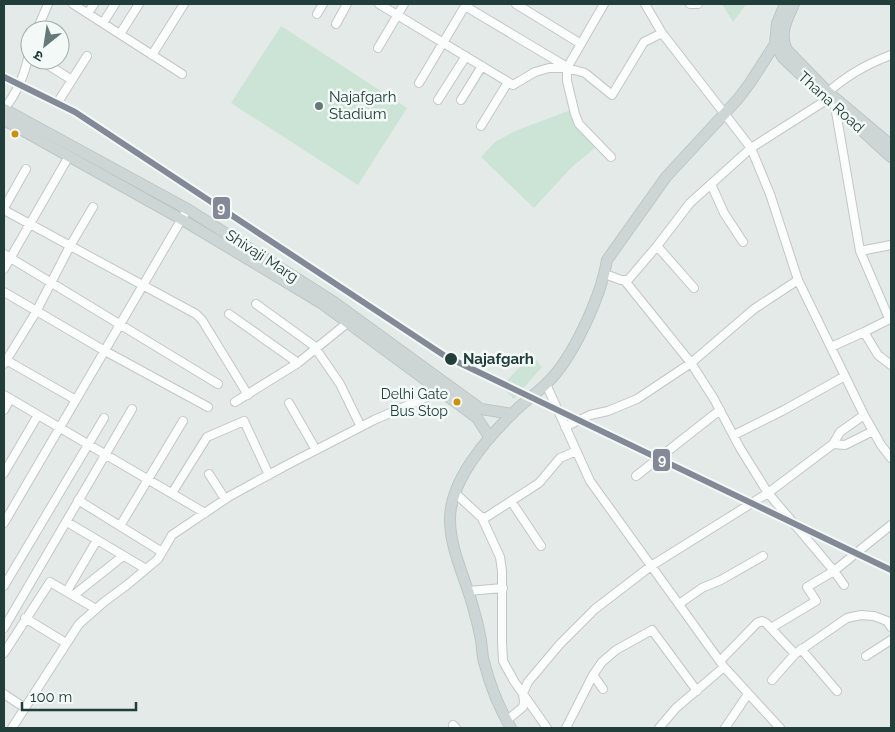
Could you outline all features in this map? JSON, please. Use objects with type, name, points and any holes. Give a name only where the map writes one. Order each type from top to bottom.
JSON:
[{"type":"main road","points":[[779,43],[777,23],[785,4]]},
{"type":"main road","points":[[509,724],[494,694],[483,660],[481,639],[468,591],[452,544],[450,518],[455,493],[461,478],[490,438],[512,414],[546,384],[558,369],[580,333],[605,274],[607,260],[666,177],[750,83],[779,43],[794,4]]},
{"type":"main road","name":"Thana Road","points":[[779,43],[782,58],[891,157]]},
{"type":"main road","points":[[828,98],[891,144]]},
{"type":"main road","name":"Shivaji Marg","points":[[4,109],[189,210],[265,264],[350,320],[445,388],[481,409],[512,414]]},
{"type":"main road","name":"Shivaji Marg","points":[[4,120],[265,264]]},
{"type":"main road","name":"Shivaji Marg","points":[[445,388],[477,418],[490,438]]},
{"type":"street","points":[[41,20],[48,4]]},
{"type":"street","points":[[73,4],[182,74]]},
{"type":"street","points":[[88,13],[94,4]]},
{"type":"street","points":[[103,23],[116,4]]},
{"type":"street","points":[[120,34],[139,4]]},
{"type":"street","points":[[152,55],[184,4]]},
{"type":"street","points":[[317,14],[323,4]]},
{"type":"street","points":[[336,24],[347,4]]},
{"type":"street","points":[[379,4],[513,85],[535,72],[549,68],[567,68],[585,73],[612,95],[644,42],[662,33]]},
{"type":"street","points":[[378,48],[404,4]]},
{"type":"street","points":[[516,4],[581,44]]},
{"type":"street","points":[[604,4],[567,68],[567,81],[574,114],[580,124],[611,157]]},
{"type":"street","points":[[645,4],[662,33],[751,148],[770,194],[798,280],[864,415],[891,457]]},
{"type":"street","points":[[690,4],[698,4]]},
{"type":"street","points":[[419,83],[466,5],[567,68]]},
{"type":"street","points":[[626,281],[657,246],[686,207],[751,148],[828,98],[836,84],[862,68],[891,55]]},
{"type":"street","points":[[58,102],[87,56]]},
{"type":"street","points":[[438,100],[466,56]]},
{"type":"street","points":[[461,100],[482,66]]},
{"type":"street","points":[[4,109],[13,98],[24,70]]},
{"type":"street","points":[[56,70],[72,80]]},
{"type":"street","points":[[481,126],[508,82]]},
{"type":"street","points":[[828,98],[860,251],[888,316],[888,320],[884,323],[831,347]]},
{"type":"street","points":[[4,269],[7,256],[29,224],[69,156]]},
{"type":"street","points":[[26,169],[4,209],[199,317],[248,395]]},
{"type":"street","points":[[711,184],[724,213],[743,242]]},
{"type":"street","points":[[76,400],[5,362],[52,283],[70,246],[93,207]]},
{"type":"street","points":[[4,524],[181,219],[189,210]]},
{"type":"street","points":[[860,251],[891,245]]},
{"type":"street","points":[[657,246],[694,288]]},
{"type":"street","points":[[7,256],[218,384]]},
{"type":"street","points":[[605,274],[626,281],[691,363],[768,493],[844,584]]},
{"type":"street","points":[[565,427],[585,417],[608,411],[638,398],[691,363],[754,309],[798,280]]},
{"type":"street","points":[[4,292],[105,351],[208,407]]},
{"type":"street","points":[[256,304],[317,348],[340,384],[361,427]]},
{"type":"street","points":[[229,314],[298,363]]},
{"type":"street","points":[[235,402],[298,363],[350,320]]},
{"type":"street","points":[[864,332],[878,355],[891,365]]},
{"type":"street","points":[[734,435],[845,376]]},
{"type":"street","points":[[546,384],[590,481],[722,664],[780,728]]},
{"type":"street","points":[[12,728],[80,624],[96,608],[158,559],[172,535],[225,499],[269,475],[361,427],[445,388]]},
{"type":"street","points":[[4,410],[7,397],[205,513]]},
{"type":"street","points":[[289,403],[316,450]]},
{"type":"street","points":[[4,628],[6,618],[67,522],[132,408]]},
{"type":"street","points":[[636,476],[720,410]]},
{"type":"street","points":[[4,473],[38,415]]},
{"type":"street","points":[[509,724],[523,707],[523,693],[528,682],[575,628],[619,590],[651,566],[768,493],[833,444],[840,432],[864,415]]},
{"type":"street","points":[[4,586],[104,418]]},
{"type":"street","points":[[120,526],[184,421]]},
{"type":"street","points":[[172,493],[208,437],[244,421],[269,475]]},
{"type":"street","points":[[833,444],[845,446],[873,431]]},
{"type":"street","points":[[482,518],[539,483],[560,458],[576,451]]},
{"type":"street","points":[[208,474],[225,499]]},
{"type":"street","points":[[455,493],[482,518],[500,557],[503,588],[503,661],[547,728]]},
{"type":"street","points":[[78,500],[162,552]]},
{"type":"street","points":[[511,501],[541,546]]},
{"type":"street","points":[[67,522],[146,569]]},
{"type":"street","points":[[771,628],[816,601],[807,587],[834,571],[891,525]]},
{"type":"street","points":[[71,593],[97,540]]},
{"type":"street","points":[[71,593],[123,556]]},
{"type":"street","points":[[679,604],[702,588],[721,580],[763,556]]},
{"type":"street","points":[[4,651],[50,582],[96,608]]},
{"type":"street","points":[[468,591],[503,588]]},
{"type":"street","points":[[772,680],[798,651],[847,618],[861,615],[874,616],[890,622]]},
{"type":"street","points":[[25,618],[66,643]]},
{"type":"street","points":[[659,728],[676,708],[697,691],[757,623],[762,621],[798,651],[837,691]]},
{"type":"street","points":[[566,728],[593,675],[602,662],[616,650],[652,630],[697,691]]},
{"type":"street","points":[[866,656],[891,640]]},
{"type":"street","points":[[593,675],[603,689]]},
{"type":"street","points":[[4,694],[25,708]]},
{"type":"street","points":[[724,728],[748,694]]},
{"type":"green space","points":[[722,4],[749,4],[745,6],[733,22]]},
{"type":"green space","name":"Najafgarh Stadium","points":[[281,26],[407,108],[358,185],[231,103]]},
{"type":"green space","points":[[571,110],[578,128],[595,148],[572,167],[534,208],[481,157],[495,142],[515,131]]},
{"type":"green space","points":[[532,354],[542,367],[514,399],[501,387]]},
{"type":"transit line","name":"9","points":[[4,77],[75,112],[445,356],[891,570]]},
{"type":"place","name":"Najafgarh Stadium","points":[[319,106]]},
{"type":"place","name":"Najafgarh","points":[[451,359]]},
{"type":"place","name":"Delhi Gate Bus Stop","points":[[457,402]]}]
